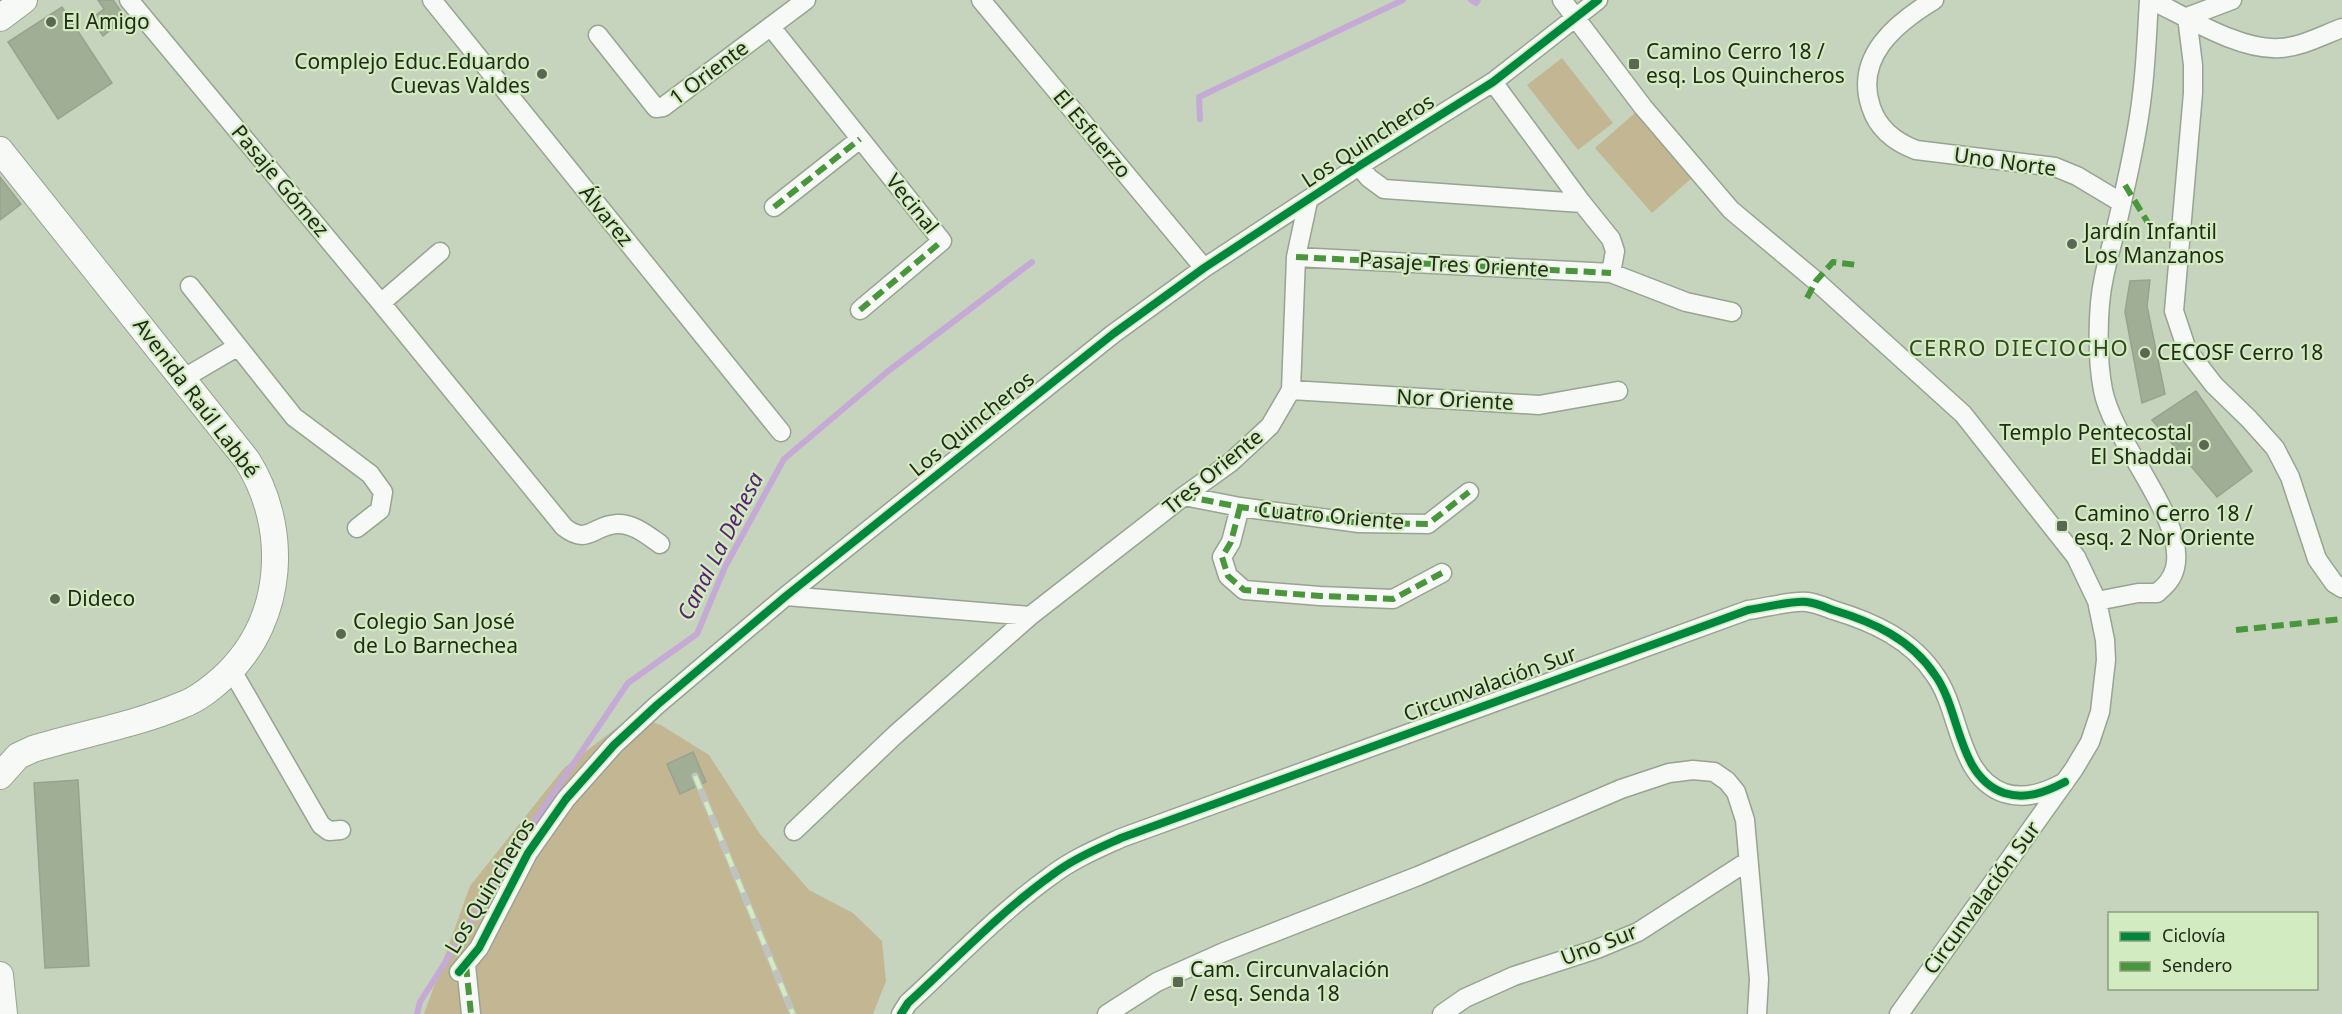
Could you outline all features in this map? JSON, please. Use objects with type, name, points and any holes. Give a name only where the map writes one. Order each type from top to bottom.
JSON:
[{"type":"street","points":[[0,18],[24,0]]},
{"type":"street","name":"Pasaje Gómez","points":[[129,0],[564,527],[574,535],[586,535],[596,529],[617,524],[633,526],[660,544]]},
{"type":"street","name":"Álvarez","points":[[432,0],[781,432]]},
{"type":"street","name":"1 Oriente","points":[[598,35],[656,108],[663,108],[806,0]]},
{"type":"street","name":"El Esfuerzo","points":[[981,0],[1204,268]]},
{"type":"street","points":[[1562,0],[1643,106],[1731,210],[1816,281],[1963,414],[2076,557],[2097,601],[2105,640],[2106,660],[2100,712],[2090,742],[2065,782]]},
{"type":"street","name":"Los Quincheros","points":[[471,1014],[462,969],[479,948],[528,853],[580,784],[614,745],[657,705],[786,596],[1113,334],[1204,268],[1492,82],[1598,0]]},
{"type":"street","name":"Uno Norte","points":[[1934,0],[1910,15],[1888,35],[1870,62],[1866,82],[1870,103],[1878,122],[1892,138],[1916,150],[2055,167],[2078,176],[2122,203]]},
{"type":"street","points":[[2097,601],[2138,592],[2157,593],[2169,583],[2175,569],[2177,553],[2175,537],[2154,493],[2117,429],[2103,391],[2099,339],[2103,280],[2122,203],[2142,96],[2150,0],[2238,40],[2270,48],[2291,47],[2342,28]]},
{"type":"street","points":[[2187,17],[2232,0]]},
{"type":"street","points":[[2187,17],[2193,65],[2193,93],[2174,311],[2187,350],[2214,385],[2275,448],[2290,477],[2317,559],[2334,583],[2342,588]]},
{"type":"street","name":"Vecinal","points":[[771,27],[942,241],[860,310]]},
{"type":"street","points":[[1492,82],[1611,239],[1615,251],[1611,273]]},
{"type":"street","points":[[774,207],[860,139]]},
{"type":"street","name":"Avenida Raúl Labbé","points":[[0,150],[248,460],[263,488],[273,520],[276,553],[270,599],[254,637],[231,669],[204,693],[183,705],[9,756],[0,776]]},
{"type":"street","points":[[1359,166],[1369,178],[1384,189],[1582,203]]},
{"type":"street","name":"Tres Oriente","points":[[794,831],[895,735],[1030,615],[1230,463],[1270,426],[1291,390],[1296,257],[1308,201]]},
{"type":"street","points":[[381,303],[440,252]]},
{"type":"street","name":"Pasaje Tres Oriente","points":[[1296,257],[1611,273],[1686,302],[1731,312]]},
{"type":"street","points":[[190,286],[294,417],[370,474],[383,492],[380,510],[357,528]]},
{"type":"street","points":[[184,378],[237,347]]},
{"type":"street","name":"Nor Oriente","points":[[1291,390],[1539,405],[1618,391]]},
{"type":"street","name":"Cuatro Oriente","points":[[1184,496],[1240,507],[1359,523],[1428,524],[1469,492]]},
{"type":"street","points":[[1240,507],[1231,542],[1222,557],[1228,576],[1244,590],[1392,598],[1442,573]]},
{"type":"street","points":[[786,596],[1030,615]]},
{"type":"street","name":"Circunvalación Sur","points":[[901,1014],[908,1003],[1028,892],[1093,850],[1748,610],[1806,602],[1852,615],[1891,633],[1916,652],[1942,684],[1969,758],[1984,781],[2000,791],[2018,796],[2039,794],[2065,782]]},
{"type":"street","points":[[231,669],[321,825],[329,831],[341,830]]},
{"type":"street","points":[[1107,1014],[1157,982],[1224,952],[1418,876],[1621,789],[1670,774],[1693,770],[1714,772],[1727,781],[1736,792],[1745,820],[1759,979],[1757,1014]]},
{"type":"street","name":"Circunvalación Sur","points":[[1899,1014],[2065,782]]},
{"type":"street","name":"Uno Sur","points":[[1442,1014],[1465,998],[1514,976],[1597,949],[1638,932],[1748,861]]},
{"type":"street","points":[[0,975],[4,1014]]},
{"type":"shaded area","points":[[1562,58],[1613,123],[1578,150],[1527,85]]},
{"type":"shaded area","points":[[1636,112],[1693,177],[1652,213],[1595,148]]},
{"type":"shaded area","points":[[632,716],[661,725],[709,755],[760,834],[809,890],[853,913],[882,941],[886,981],[873,1014],[424,1014],[470,886],[564,768]]},
{"type":"building","points":[[98,0],[113,0],[126,18],[103,36],[91,19],[104,9]]},
{"type":"building","points":[[62,7],[112,83],[58,119],[8,42]]},
{"type":"building","points":[[0,177],[21,204],[0,220]]},
{"type":"building","name":"CECOSF Cerro 18","points":[[2150,280],[2147,306],[2165,394],[2142,403],[2125,312],[2130,281]]},
{"type":"building","name":"Templo Pentecostal El Shaddai","points":[[2196,391],[2252,471],[2217,497],[2152,420]]},
{"type":"building","points":[[693,752],[706,782],[680,794],[667,764]]},
{"type":"building","points":[[78,780],[89,966],[45,968],[34,783]]},
{"type":"waterway","name":"Canal La Dehesa","points":[[1200,119],[1199,97],[1403,0]]},
{"type":"waterway","name":"Canal La Dehesa","points":[[1471,0],[1476,3],[1478,0]]},
{"type":"waterway","name":"Canal La Dehesa","points":[[417,1014],[420,1002],[536,819],[628,683],[697,634],[725,567],[784,459],[887,372],[1032,262]]},
{"type":"railway","points":[[695,776],[793,1014]]},
{"type":"marked path","points":[[774,207],[860,139]]},
{"type":"marked path","points":[[2125,185],[2153,231]]},
{"type":"marked path","points":[[860,310],[942,241]]},
{"type":"marked path","points":[[1296,257],[1611,273]]},
{"type":"marked path","points":[[1807,298],[1816,281],[1833,262],[1857,265]]},
{"type":"marked path","points":[[1184,496],[1240,507],[1359,523],[1428,524],[1469,492]]},
{"type":"marked path","points":[[1240,507],[1231,542],[1222,557],[1228,576],[1244,590],[1393,599],[1442,573]]},
{"type":"marked path","points":[[2236,630],[2342,619]]},
{"type":"marked path","points":[[466,965],[471,1014]]},
{"type":"cycle path","points":[[459,972],[479,948],[528,853],[566,799],[614,745],[657,705],[786,596],[1113,334],[1204,268],[1359,166],[1493,82],[1598,0]]},
{"type":"cycle path","points":[[901,1014],[908,1003],[1014,905],[1060,869],[1094,850],[1121,838],[1748,610],[1794,602],[1810,603],[1877,626],[1915,651],[1935,675],[1944,690],[1968,758],[1989,785],[2004,793],[2020,796],[2043,792],[2065,782]]},
{"type":"place","name":"El Amigo","points":[[51,22]]},
{"type":"place","name":"Camino Cerro 18 / esq. Los Quincheros","points":[[1634,64]]},
{"type":"place","name":"Complejo Educ.Eduardo Cuevas Valdes","points":[[542,74]]},
{"type":"place","name":"Jardín Infantil Los Manzanos","points":[[2072,244]]},
{"type":"place","name":"CECOSF Cerro 18","points":[[2145,353]]},
{"type":"place","name":"Templo Pentecostal El Shaddai","points":[[2204,445]]},
{"type":"place","name":"Camino Cerro 18 / esq. 2 Nor Oriente","points":[[2062,526]]},
{"type":"place","name":"Dideco","points":[[55,599]]},
{"type":"place","name":"Colegio San José de Lo Barnechea","points":[[341,634]]},
{"type":"place","name":"Cam. Circunvalación / esq. Senda 18","points":[[1178,982]]},
{"type":"district","name":"CERRO DIECIOCHO","points":[[2019,348]]}]
